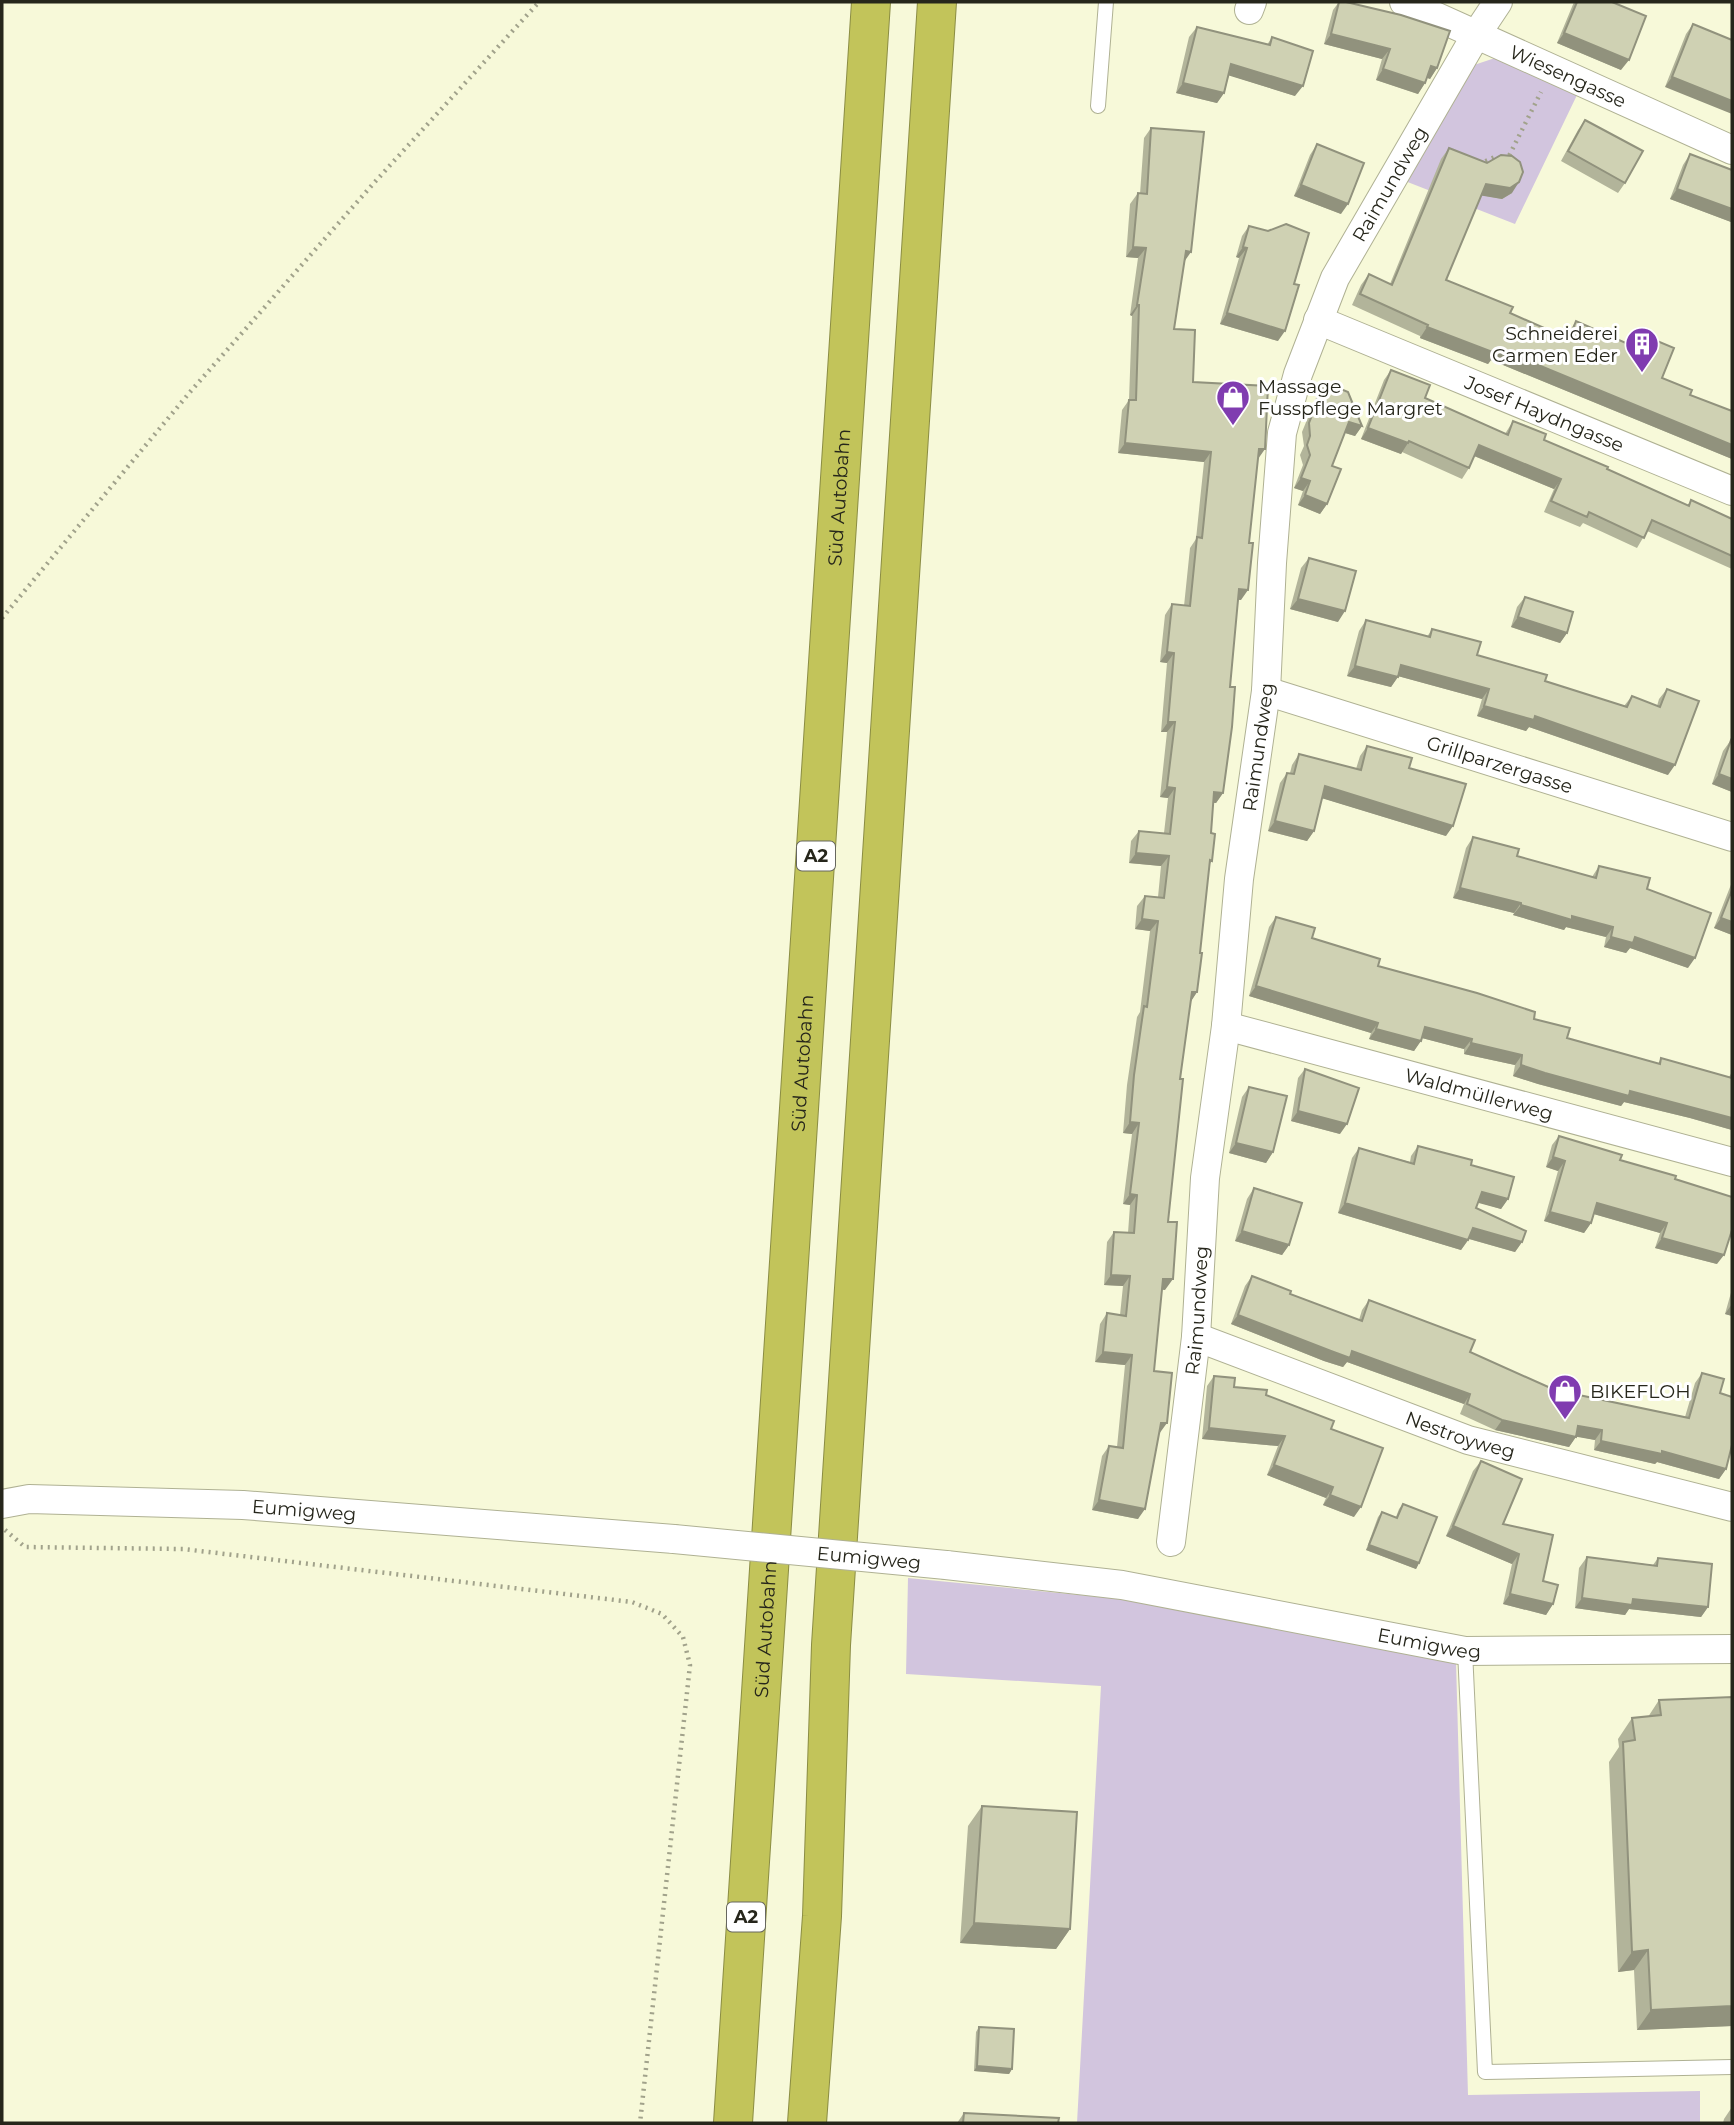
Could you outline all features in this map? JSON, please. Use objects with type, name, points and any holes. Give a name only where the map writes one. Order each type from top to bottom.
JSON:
[{"type":"highway","name":"Süd Autobahn","points":[[733,2123],[871,2]]},
{"type":"highway","points":[[807,2123],[822,1916],[831,1645],[937,2]]},
{"type":"street","name":"Wiesengasse","points":[[1404,2],[1732,150]]},
{"type":"street","name":"Raimundweg","points":[[1171,1542],[1196,1337],[1205,1178],[1226,1026],[1239,879],[1266,691],[1282,433],[1298,374],[1335,278],[1476,35],[1498,2]]},
{"type":"street","name":"Josef Haydngasse","points":[[1318,320],[1732,491]]},
{"type":"street","name":"Grillparzergasse","points":[[1266,691],[1732,837]]},
{"type":"street","name":"Waldmüllerweg","points":[[1226,1026],[1732,1162]]},
{"type":"street","name":"Nestroyweg","points":[[1196,1337],[1468,1440],[1732,1507]]},
{"type":"street","name":"Eumigweg","points":[[2,1504],[29,1499],[243,1505],[674,1539],[946,1565],[1122,1585],[1465,1651],[1732,1649]]},
{"type":"lane","points":[[1098,106],[1106,2]]},
{"type":"lane","points":[[1465,1651],[1485,2073],[1732,2067]]},
{"type":"path","points":[[2,618],[199,382],[373,184],[539,2]]},
{"type":"path","points":[[1477,165],[1495,157],[1507,160],[1552,69]]},
{"type":"path","points":[[2,1527],[25,1547],[183,1549],[632,1602],[662,1614],[683,1637],[691,1665],[640,2123]]},
{"type":"shaded area","points":[[1495,58],[1577,95],[1515,224],[1405,181],[1471,66]]},
{"type":"shaded area","points":[[908,1578],[1232,1610],[1456,1662],[1468,2095],[1700,2091],[1700,2123],[1077,2123],[1101,1686],[906,1674]]},
{"type":"building","points":[[1339,2],[1401,15],[1450,31],[1437,68],[1431,66],[1425,83],[1383,69],[1390,49],[1331,34]]},
{"type":"building","points":[[1577,2],[1612,2],[1646,16],[1629,60],[1564,33]]},
{"type":"building","points":[[1693,24],[1732,40],[1732,101],[1672,77]]},
{"type":"building","points":[[1197,27],[1270,45],[1272,37],[1313,51],[1303,86],[1231,64],[1224,93],[1183,83]]},
{"type":"building","points":[[1585,120],[1643,151],[1625,183],[1568,151]]},
{"type":"building","points":[[1151,128],[1204,132],[1191,252],[1186,251],[1174,329],[1195,330],[1193,382],[1268,386],[1265,449],[1259,449],[1249,543],[1253,543],[1248,590],[1239,589],[1230,687],[1235,687],[1232,727],[1223,793],[1214,792],[1211,833],[1215,834],[1212,861],[1210,860],[1202,953],[1197,992],[1192,992],[1180,1079],[1183,1079],[1168,1222],[1177,1222],[1173,1279],[1163,1279],[1154,1371],[1172,1373],[1167,1423],[1161,1423],[1145,1509],[1099,1500],[1109,1446],[1123,1448],[1132,1355],[1103,1352],[1107,1313],[1126,1316],[1130,1276],[1111,1275],[1114,1232],[1134,1233],[1137,1195],[1130,1194],[1139,1123],[1130,1122],[1134,1075],[1144,1006],[1147,1007],[1158,921],[1142,919],[1145,896],[1164,898],[1169,856],[1136,853],[1139,831],[1170,834],[1175,788],[1167,787],[1175,722],[1168,722],[1174,653],[1167,652],[1172,604],[1190,606],[1197,537],[1202,538],[1211,452],[1125,443],[1129,400],[1136,400],[1137,305],[1146,248],[1133,247],[1138,193],[1147,194]]},
{"type":"building","points":[[1317,144],[1364,163],[1348,204],[1301,185]]},
{"type":"building","points":[[1449,148],[1487,163],[1501,155],[1512,156],[1520,162],[1523,172],[1519,182],[1510,188],[1486,184],[1446,280],[1513,307],[1510,313],[1569,339],[1576,321],[1637,348],[1643,335],[1674,348],[1662,378],[1692,390],[1690,395],[1732,411],[1732,445],[1497,348],[1495,353],[1427,327],[1428,325],[1360,294],[1369,274],[1392,285]]},
{"type":"building","points":[[1690,154],[1732,170],[1732,209],[1677,189]]},
{"type":"building","points":[[1286,224],[1309,233],[1294,284],[1299,285],[1285,331],[1227,313],[1247,248],[1243,247],[1249,226],[1268,231]]},
{"type":"building","points":[[1391,370],[1430,385],[1425,398],[1508,435],[1513,421],[1546,434],[1544,440],[1689,506],[1691,500],[1732,519],[1732,556],[1652,520],[1644,538],[1589,512],[1587,517],[1551,501],[1561,479],[1479,445],[1469,468],[1409,441],[1408,443],[1368,428]]},
{"type":"building","points":[[1336,387],[1348,392],[1362,426],[1349,422],[1332,466],[1341,469],[1327,504],[1305,495],[1310,481],[1301,478],[1310,455],[1307,445],[1310,436],[1309,423],[1323,388],[1328,390]]},
{"type":"building","points":[[1309,558],[1356,571],[1345,611],[1298,599]]},
{"type":"building","points":[[1525,597],[1573,612],[1567,633],[1518,617]]},
{"type":"building","points":[[1366,620],[1430,637],[1432,629],[1481,642],[1477,655],[1547,675],[1545,681],[1627,707],[1632,696],[1660,707],[1667,689],[1699,701],[1675,765],[1535,716],[1534,720],[1484,706],[1489,689],[1401,665],[1398,677],[1355,666]]},
{"type":"building","points":[[1732,741],[1732,779],[1719,774]]},
{"type":"building","points":[[1367,746],[1412,758],[1409,768],[1466,784],[1453,826],[1325,786],[1314,831],[1275,821],[1287,773],[1294,774],[1299,754],[1361,770]]},
{"type":"building","points":[[1473,837],[1519,849],[1517,856],[1596,878],[1599,866],[1650,878],[1647,889],[1711,913],[1695,958],[1635,937],[1633,943],[1611,937],[1613,927],[1572,916],[1572,920],[1521,903],[1460,888]]},
{"type":"building","points":[[1732,890],[1732,922],[1721,918]]},
{"type":"building","points":[[1276,917],[1315,928],[1312,938],[1380,959],[1378,966],[1535,1012],[1534,1019],[1570,1028],[1567,1038],[1660,1064],[1661,1058],[1732,1078],[1732,1118],[1630,1091],[1629,1096],[1545,1073],[1521,1065],[1522,1055],[1471,1043],[1472,1039],[1425,1027],[1421,1041],[1376,1029],[1378,1023],[1256,986]]},
{"type":"building","points":[[1305,1069],[1359,1088],[1347,1124],[1298,1111]]},
{"type":"building","points":[[1249,1087],[1287,1096],[1273,1152],[1236,1143]]},
{"type":"building","points":[[1559,1136],[1622,1155],[1620,1160],[1676,1176],[1675,1179],[1732,1197],[1732,1230],[1724,1255],[1662,1238],[1667,1223],[1597,1203],[1591,1223],[1550,1212],[1565,1161],[1553,1157]]},
{"type":"building","points":[[1418,1146],[1472,1160],[1471,1165],[1514,1177],[1508,1199],[1482,1192],[1476,1208],[1526,1231],[1522,1242],[1473,1228],[1468,1240],[1345,1203],[1359,1148],[1414,1164]]},
{"type":"building","points":[[1254,1188],[1302,1203],[1289,1245],[1242,1231]]},
{"type":"building","points":[[1252,1276],[1291,1291],[1290,1294],[1362,1321],[1369,1300],[1475,1340],[1470,1352],[1555,1390],[1689,1418],[1702,1373],[1724,1379],[1720,1393],[1732,1397],[1732,1445],[1726,1469],[1662,1451],[1662,1454],[1601,1441],[1602,1430],[1578,1426],[1576,1437],[1502,1420],[1467,1404],[1470,1394],[1352,1351],[1350,1358],[1238,1315]]},
{"type":"building","points":[[1214,1376],[1235,1378],[1234,1387],[1267,1390],[1266,1395],[1334,1421],[1331,1429],[1383,1448],[1361,1507],[1330,1495],[1333,1487],[1274,1465],[1285,1436],[1209,1428]]},
{"type":"building","points":[[1481,1461],[1522,1479],[1503,1524],[1553,1535],[1543,1581],[1558,1585],[1553,1604],[1510,1594],[1519,1554],[1453,1526]]},
{"type":"building","points":[[1403,1504],[1437,1517],[1419,1563],[1369,1545],[1382,1512],[1397,1518]]},
{"type":"building","points":[[1587,1557],[1657,1566],[1658,1558],[1712,1564],[1708,1607],[1633,1599],[1632,1605],[1582,1598]]},
{"type":"building","points":[[1732,1697],[1732,2006],[1651,2010],[1648,1950],[1632,1952],[1623,1742],[1635,1740],[1632,1718],[1661,1715],[1659,1700]]},
{"type":"building","points":[[982,1806],[1077,1812],[1070,1929],[974,1923]]},
{"type":"building","points":[[979,2027],[1014,2029],[1012,2069],[977,2066]]},
{"type":"building","points":[[964,2113],[1059,2118],[1058,2123],[963,2123]]},
{"type":"place","name":"Schneiderei Carmen Eder","points":[[1642,374]]},
{"type":"place","name":"Massage Fusspflege Margret","points":[[1233,427]]},
{"type":"place","name":"BIKEFLOH","points":[[1565,1421]]}]
